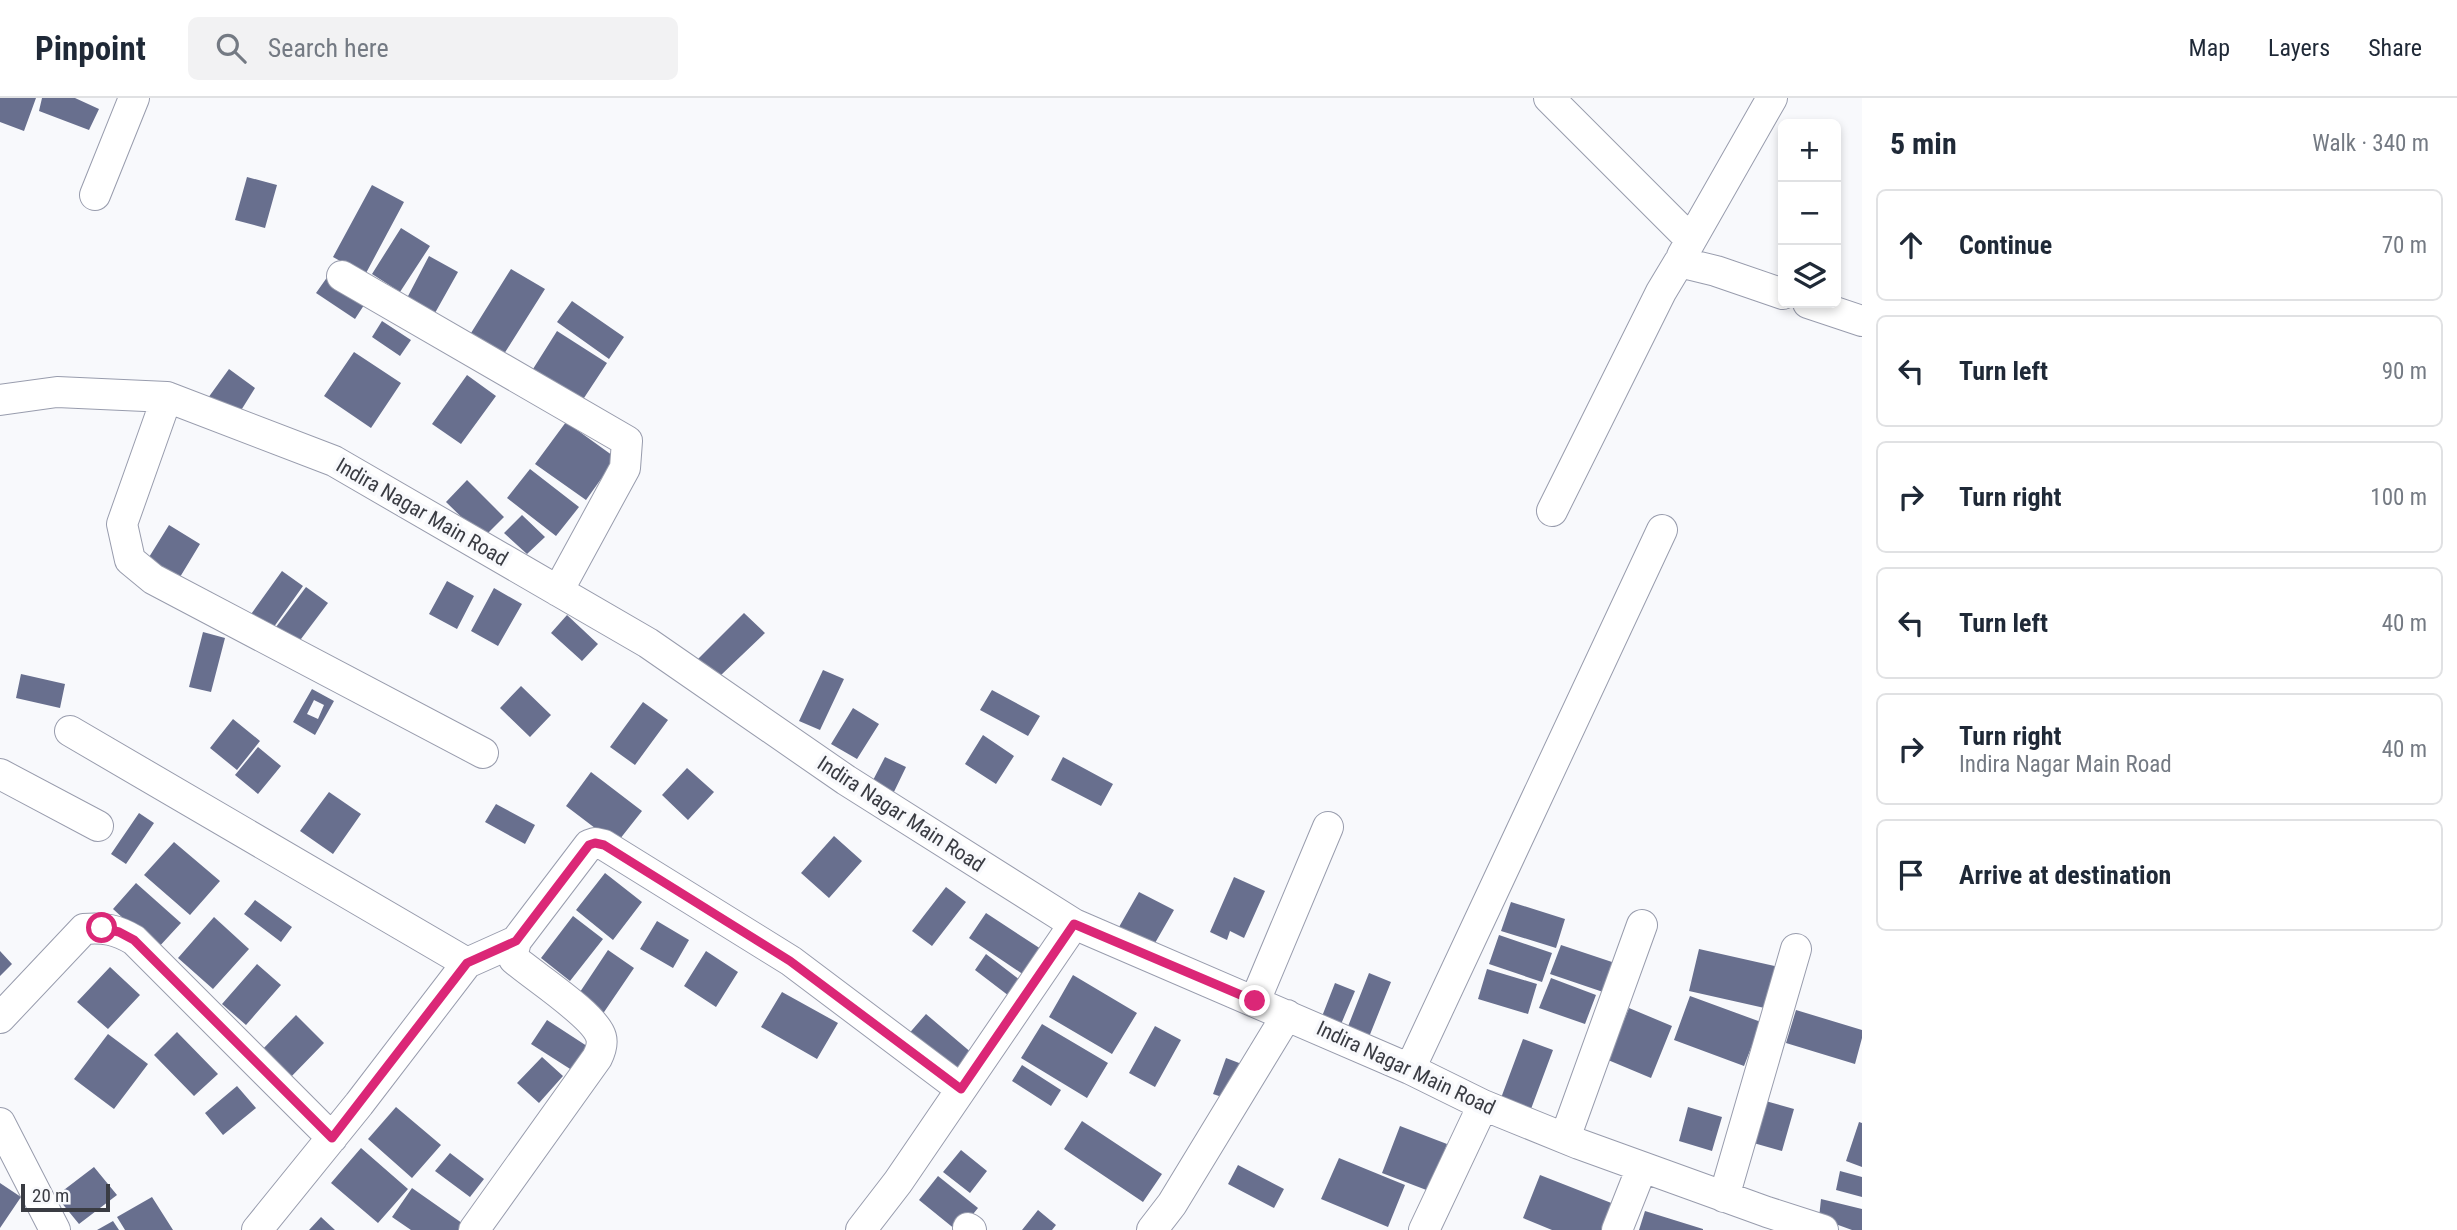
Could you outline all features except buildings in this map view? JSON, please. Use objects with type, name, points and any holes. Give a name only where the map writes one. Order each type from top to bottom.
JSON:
[{"type":"street","points":[[94,195],[134,98]]},
{"type":"street","points":[[1549,98],[1685,251],[1716,271],[1778,292]]},
{"type":"street","points":[[1552,511],[1661,292],[1772,98]]},
{"type":"street","points":[[342,276],[628,441],[625,468],[558,591]]},
{"type":"street","points":[[1823,308],[1862,321]]},
{"type":"street","name":"Indira Nagar Main Road","points":[[0,400],[57,392],[167,397],[334,461],[648,643],[846,780],[1074,924],[1410,1069],[1483,1105],[1642,1167],[1823,1230]]},
{"type":"street","points":[[167,397],[122,524],[130,560],[152,579],[483,753]]},
{"type":"street","points":[[1410,1069],[1662,530]]},
{"type":"street","points":[[70,732],[467,963]]},
{"type":"street","points":[[0,774],[98,826]]},
{"type":"street","points":[[1255,1001],[1328,827]]},
{"type":"street","points":[[474,1230],[601,1049],[601,1037],[588,1018],[514,959],[513,953],[516,941],[589,845],[595,843],[604,845],[790,961],[961,1089]]},
{"type":"street","points":[[861,1230],[898,1182],[1074,924]]},
{"type":"street","points":[[1565,1138],[1642,925]]},
{"type":"street","points":[[0,1018],[85,929],[102,928],[119,932],[134,940],[332,1138]]},
{"type":"street","points":[[257,1230],[467,963],[516,941]]},
{"type":"street","points":[[1724,1197],[1796,949]]},
{"type":"street","points":[[1152,1230],[1172,1204],[1287,1015]]},
{"type":"street","points":[[1424,1230],[1483,1105]]},
{"type":"street","points":[[0,1123],[55,1230]]},
{"type":"street","points":[[1617,1230],[1642,1167]]},
{"type":"route","points":[[102,928],[119,932],[134,940],[332,1138],[467,963],[516,941],[589,845],[595,843],[604,845],[790,961],[961,1089],[1074,924],[1255,1001]]}]
